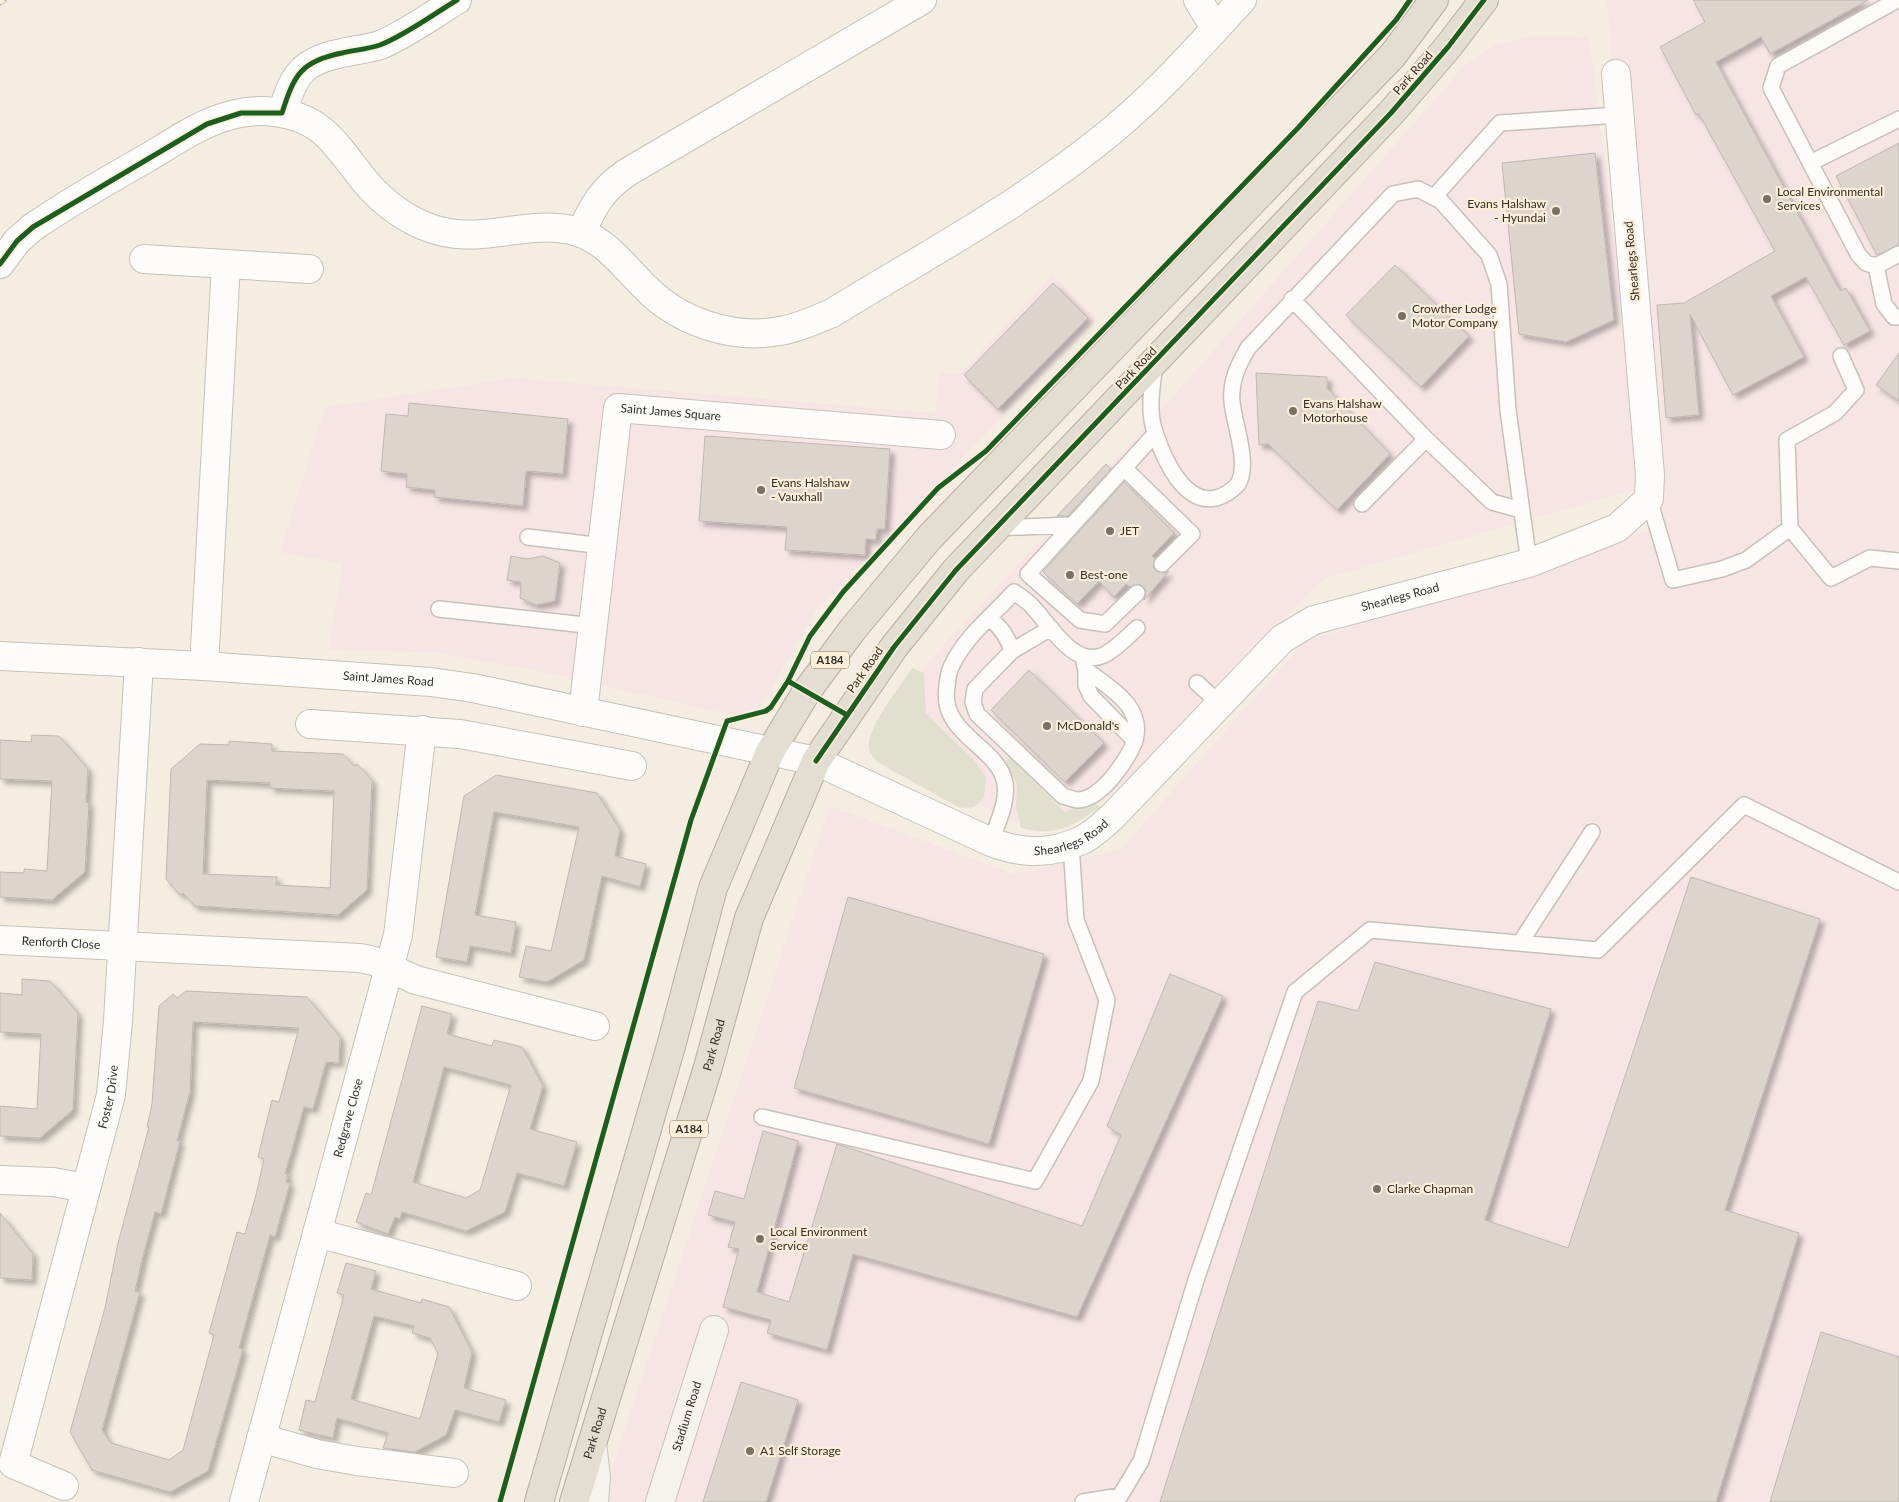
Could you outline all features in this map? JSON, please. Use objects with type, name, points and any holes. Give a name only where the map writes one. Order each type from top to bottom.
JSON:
[{"type":"highway","name":"A184","points":[[539,1502],[672,1046],[713,888],[770,752],[807,691],[853,628],[929,538],[1386,62],[1434,0]]},
{"type":"highway","name":"Park Road","points":[[574,1502],[708,1067],[749,918],[816,761],[894,647],[956,570],[1391,114],[1448,48],[1484,0]]},
{"type":"highway","points":[[688,982],[727,995]]},
{"type":"street","points":[[282,113],[290,88],[302,68],[326,57],[384,43],[457,0]]},
{"type":"street","points":[[581,233],[594,204],[614,182],[626,173],[922,0]]},
{"type":"street","points":[[1198,0],[1216,28]]},
{"type":"street","points":[[0,264],[17,241],[50,216],[207,124],[241,113],[282,113],[309,122],[320,130],[334,142],[374,192],[404,217],[425,227],[446,233],[469,236],[538,228],[557,228],[581,233],[605,246],[655,298],[691,320],[711,327],[745,332],[764,333],[792,329],[832,313],[986,220],[1072,162],[1116,128],[1242,0]]},
{"type":"street","name":"Shearlegs Road","points":[[770,752],[816,761],[991,842],[1015,851],[1046,851],[1083,840],[1113,816],[1282,639],[1314,620],[1529,563],[1617,528],[1649,499],[1650,475],[1616,74]]},
{"type":"street","points":[[144,258],[309,269]]},
{"type":"street","points":[[204,666],[226,264]]},
{"type":"street","name":"Saint James Square","points":[[584,712],[618,408],[941,435]]},
{"type":"street","name":"Saint James Road","points":[[0,656],[139,662],[431,682],[473,688],[770,752]]},
{"type":"street","name":"Foster Drive","points":[[64,1486],[12,1464],[111,1095],[139,662]]},
{"type":"street","points":[[310,724],[460,734],[632,766]]},
{"type":"street","name":"Redgrave Close","points":[[244,1502],[390,968],[401,915],[422,730]]},
{"type":"street","name":"Renforth Close","points":[[0,940],[360,958],[390,968],[416,980],[595,1026]]},
{"type":"street","points":[[0,1180],[53,1182],[86,1188]]},
{"type":"street","points":[[317,1233],[517,1286]]},
{"type":"street","name":"Stadium Road","points":[[660,1502],[714,1330]]},
{"type":"street","points":[[261,1438],[317,1454],[454,1473]]},
{"type":"street","points":[[592,1443],[596,1477],[594,1502]]},
{"type":"lane","points":[[1897,0],[1778,66],[1771,88],[1858,254],[1866,263],[1876,266],[1899,254]]},
{"type":"lane","points":[[1434,197],[1500,123],[1619,115]]},
{"type":"lane","points":[[1810,163],[1899,119]]},
{"type":"lane","points":[[1156,361],[1150,403],[1155,434],[1177,478],[1187,491],[1199,498],[1224,496],[1238,484],[1242,473],[1242,459],[1232,401],[1236,374],[1248,348],[1292,299],[1393,194],[1418,189],[1441,200],[1489,255],[1499,284],[1508,410],[1529,563]]},
{"type":"lane","points":[[1876,266],[1884,304],[1894,316],[1899,317]]},
{"type":"lane","points":[[1292,299],[1426,439],[1492,502],[1521,510]]},
{"type":"lane","points":[[1841,356],[1856,390],[1835,413],[1787,440],[1790,528],[1831,578],[1870,558],[1899,561]]},
{"type":"lane","points":[[1136,593],[1105,624],[1080,620],[1028,574],[1070,525],[1155,434]]},
{"type":"lane","points":[[1362,504],[1426,439]]},
{"type":"lane","points":[[1124,468],[1192,534],[1162,564]]},
{"type":"lane","points":[[1649,499],[1673,580],[1722,569],[1746,560],[1790,528]]},
{"type":"lane","points":[[995,528],[1070,525]]},
{"type":"lane","points":[[528,538],[603,546]]},
{"type":"lane","points":[[991,842],[1006,790],[999,768],[957,725],[948,710],[946,693],[949,669],[960,650],[1014,592],[1031,605],[1066,645],[1080,655],[1091,658],[1102,656],[1137,628]]},
{"type":"lane","points":[[439,610],[594,626]]},
{"type":"lane","points":[[990,618],[1001,628],[1009,640],[1012,651]]},
{"type":"lane","points":[[1051,628],[1012,651],[975,689],[973,702],[977,714],[1063,796],[1078,800],[1095,794],[1126,762],[1135,741],[1137,719],[1132,709],[1086,670]]},
{"type":"lane","points":[[1080,655],[1086,670],[1086,685],[1091,696],[1135,741]]},
{"type":"lane","points":[[1197,683],[1220,704]]},
{"type":"lane","points":[[1083,1502],[1120,1496],[1141,1461],[1196,1280],[1295,992],[1370,930],[1598,950],[1744,805],[1899,882]]},
{"type":"lane","points":[[1520,943],[1592,832]]},
{"type":"lane","points":[[762,1117],[1035,1181],[1091,1081],[1107,1000],[1076,920],[1071,844]]},
{"type":"shaded area","points":[[1607,0],[1899,0],[1899,1502],[601,1502],[830,806],[1014,874],[1120,850],[1304,642],[1648,530],[1644,487],[1323,579],[1153,754],[1106,799],[1072,821],[1029,830],[874,749],[926,664],[1167,403],[1466,64],[1493,46],[1532,36],[1589,37],[1643,470]]},
{"type":"shaded area","points":[[1052,275],[1097,318],[816,611],[761,707],[733,715],[538,671],[439,653],[329,649],[342,564],[280,552],[325,407],[513,378],[936,413],[938,373],[961,373]]},
{"type":"green space","points":[[912,668],[924,673],[926,713],[974,760],[986,777],[984,798],[974,807],[960,808],[877,762],[872,756],[869,749],[869,740],[878,719]]},
{"type":"green space","points":[[1010,757],[1065,812],[1088,801],[1101,807],[1064,828],[1045,831],[1021,828],[1016,807],[1017,784],[1005,762]]},
{"type":"building","points":[[1693,0],[1868,0],[1770,54],[1761,37],[1716,62],[1840,291],[1846,288],[1870,331],[1844,345],[1806,277],[1771,296],[1804,357],[1733,395],[1690,314],[1699,415],[1666,418],[1657,305],[1684,303],[1775,251],[1699,114],[1696,115],[1660,47],[1705,22]]},
{"type":"building","points":[[1899,143],[1899,245],[1877,255],[1836,176]]},
{"type":"building","points":[[1595,153],[1614,320],[1566,342],[1519,334],[1502,163]]},
{"type":"building","points":[[1395,265],[1469,336],[1421,387],[1346,315]]},
{"type":"building","points":[[1053,283],[1088,318],[998,409],[964,375]]},
{"type":"building","points":[[1899,353],[1899,401],[1876,385]]},
{"type":"building","points":[[1256,373],[1327,377],[1327,388],[1390,454],[1337,510],[1268,444],[1259,445]]},
{"type":"building","points":[[409,403],[568,419],[563,474],[526,471],[523,506],[434,497],[435,490],[406,487],[407,474],[381,471],[386,414],[408,416]]},
{"type":"building","points":[[705,436],[890,449],[885,529],[877,529],[876,540],[866,539],[865,555],[785,550],[787,527],[699,521]]},
{"type":"building","points":[[1106,464],[1111,469],[1068,516],[1057,516]]},
{"type":"building","name":"JET","points":[[1124,482],[1174,533],[1152,556],[1155,558],[1153,566],[1156,571],[1164,573],[1169,571],[1144,600],[1146,590],[1140,584],[1130,587],[1126,584],[1114,597],[1099,581],[1077,604],[1043,572]]},
{"type":"building","points":[[511,556],[527,559],[543,556],[560,563],[555,601],[536,605],[520,598],[521,582],[507,580]]},
{"type":"building","name":"McDonald's","points":[[1029,670],[1104,743],[1065,782],[991,710]]},
{"type":"building","points":[[32,735],[59,736],[88,769],[86,802],[89,803],[85,872],[52,900],[0,897],[0,872],[24,873],[24,869],[47,871],[52,781],[0,779],[0,740],[31,742]]},
{"type":"building","points":[[229,741],[272,744],[272,751],[343,754],[354,766],[357,764],[372,780],[367,890],[338,915],[195,906],[183,893],[180,895],[166,879],[171,769],[200,744],[229,745]],"holes":[[[207,780],[270,783],[270,788],[334,791],[330,888],[276,885],[277,877],[203,874]]]},
{"type":"building","points":[[496,775],[597,793],[620,830],[615,856],[646,864],[640,887],[602,876],[584,960],[547,982],[519,977],[526,946],[551,951],[579,827],[494,812],[475,915],[516,922],[511,953],[470,946],[467,962],[436,957],[464,796]]},
{"type":"building","name":"Clarke Chapman","points":[[1691,877],[1820,919],[1725,1210],[1799,1233],[1716,1502],[1160,1502],[1318,1001],[1358,1011],[1375,962],[1551,1009],[1485,1220],[1568,1248]]},
{"type":"building","points":[[848,897],[1044,954],[989,1144],[794,1088]]},
{"type":"building","points":[[1170,974],[1223,996],[1077,1317],[853,1254],[827,1350],[767,1333],[771,1320],[723,1307],[739,1249],[728,1247],[735,1222],[708,1215],[715,1191],[744,1199],[763,1131],[798,1141],[757,1292],[789,1302],[837,1144],[1082,1226],[1121,1135],[1107,1126]]},
{"type":"building","points":[[22,979],[50,981],[78,1013],[73,1110],[40,1138],[0,1136],[0,1106],[37,1109],[41,1034],[0,1032],[0,993],[22,995]]},
{"type":"building","points":[[186,991],[307,997],[340,1037],[339,1063],[326,1062],[313,1109],[304,1107],[285,1174],[288,1174],[286,1182],[290,1183],[275,1237],[270,1235],[239,1348],[243,1349],[208,1471],[170,1492],[92,1470],[70,1432],[105,1308],[118,1243],[149,1127],[147,1127],[152,1104],[159,1006],[173,994],[177,998]],"holes":[[[193,1022],[299,1028],[279,1102],[272,1100],[258,1157],[264,1159],[256,1195],[245,1234],[237,1232],[209,1333],[214,1335],[183,1450],[169,1460],[111,1443],[102,1430],[140,1292],[135,1291],[143,1256],[155,1212],[161,1214],[180,1141],[177,1141],[190,1092]]]},
{"type":"building","points":[[422,1006],[452,1014],[447,1034],[492,1046],[494,1040],[522,1047],[543,1086],[530,1129],[577,1142],[564,1186],[517,1173],[505,1212],[466,1231],[402,1212],[400,1219],[395,1217],[388,1234],[356,1222],[366,1193],[371,1195]],"holes":[[[444,1067],[511,1085],[480,1190],[466,1198],[413,1182]]]},
{"type":"building","points":[[0,1213],[33,1254],[32,1280],[0,1278]]},
{"type":"building","points":[[346,1263],[376,1271],[371,1289],[421,1303],[422,1299],[449,1307],[472,1352],[464,1388],[506,1400],[499,1422],[455,1410],[446,1435],[415,1452],[383,1448],[388,1433],[337,1418],[333,1438],[299,1430],[306,1400],[315,1402],[344,1295],[337,1293]],"holes":[[[374,1316],[414,1326],[412,1333],[430,1338],[438,1353],[420,1419],[351,1399]]]},
{"type":"building","points":[[1821,1332],[1899,1357],[1899,1502],[1770,1502]]},
{"type":"building","name":"A1 Self Storage","points":[[741,1382],[798,1400],[766,1502],[703,1502]]},
{"type":"railway","points":[[0,3],[4,0]]},
{"type":"cycle path","points":[[0,264],[17,241],[33,227],[207,124],[241,113],[282,113],[295,79],[308,65],[328,56],[371,48],[390,41],[457,0]]},
{"type":"cycle path","points":[[500,1502],[691,820],[727,721],[766,711],[771,707],[788,681],[810,636],[843,592],[938,488],[986,451],[1298,128],[1396,20],[1410,0]]},
{"type":"cycle path","points":[[816,761],[894,647],[956,570],[1391,113],[1448,47],[1484,0]]},
{"type":"cycle path","points":[[788,681],[847,715]]},
{"type":"place","name":"Local Environmental Services","points":[[1767,199]]},
{"type":"place","name":"Evans Halshaw - Hyundai","points":[[1556,211]]},
{"type":"place","name":"Crowther Lodge Motor Company","points":[[1402,316]]},
{"type":"place","name":"Evans Halshaw Motorhouse","points":[[1293,411]]},
{"type":"place","name":"Evans Halshaw - Vauxhall","points":[[761,490]]},
{"type":"place","name":"JET","points":[[1110,531]]},
{"type":"place","name":"Best-one","points":[[1070,575]]},
{"type":"place","name":"McDonald's","points":[[1047,726]]},
{"type":"place","name":"Clarke Chapman","points":[[1377,1189]]},
{"type":"place","name":"Local Environment Service","points":[[760,1239]]},
{"type":"place","name":"A1 Self Storage","points":[[750,1451]]}]
